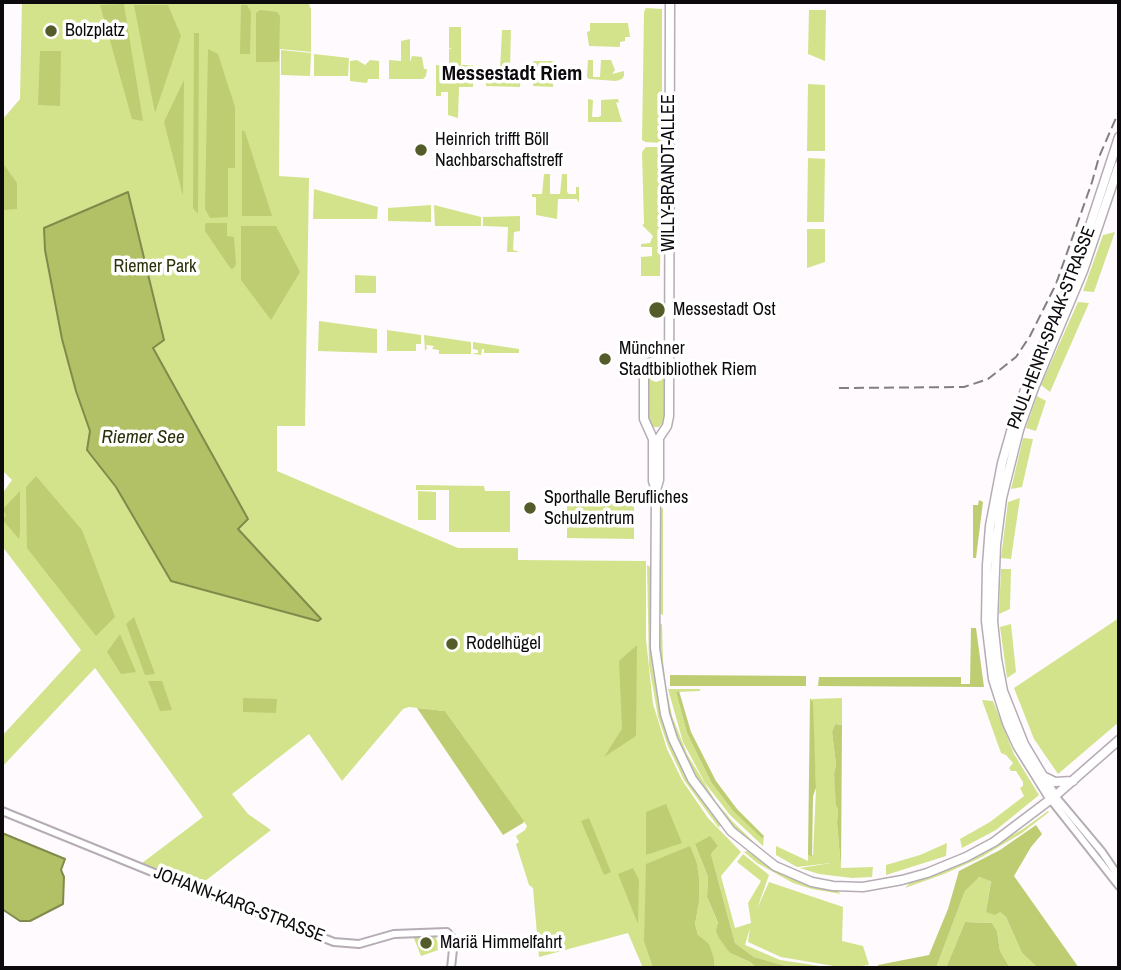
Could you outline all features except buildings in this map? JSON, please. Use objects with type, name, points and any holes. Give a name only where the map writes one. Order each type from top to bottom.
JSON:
[{"type":"main road","name":"WILLY-BRANDT-ALLEE","points":[[656,490],[659,480],[659,438],[667,426],[669,416],[670,2]]},
{"type":"main road","name":"PAUL-HENRI-SPAAK-STRASSE","points":[[1053,798],[1018,747],[993,679],[986,621],[988,546],[995,497],[1012,428],[1027,384],[1081,255],[1119,137]]},
{"type":"main road","name":"PAUL-HENRI-SPAAK-STRASSE","points":[[1053,798],[1013,721],[1003,691],[997,659],[993,593],[998,527],[1009,464],[1028,403],[1083,271],[1119,164]]},
{"type":"main road","name":"WILLY-BRANDT-ALLEE","points":[[649,429],[644,419],[644,371],[649,363],[665,355],[668,344]]},
{"type":"main road","points":[[659,360],[669,370]]},
{"type":"main road","points":[[662,430],[649,429],[653,439],[653,481],[656,490],[655,648],[664,713],[681,758],[703,796],[732,831],[755,853],[788,873],[812,882],[852,887],[881,885],[927,873],[976,852],[1005,835],[1053,798],[1119,740]]},
{"type":"main road","points":[[1043,776],[1055,782],[1073,781]]},
{"type":"street","points":[[1053,798],[1110,862],[1119,877]]},
{"type":"street","points":[[1053,798],[1119,886]]},
{"type":"street","name":"JOHANN-KARG-STRASSE","points":[[2,811],[334,942],[359,944],[394,934],[447,932],[454,940],[451,968]]},
{"type":"green space","name":"Riemer Park","points":[[22,2],[309,4],[311,52],[280,49],[279,176],[309,178],[305,426],[277,426],[277,471],[458,548],[518,548],[518,560],[646,561],[646,640],[653,704],[667,749],[682,780],[708,818],[741,852],[721,876],[735,928],[751,923],[748,903],[761,881],[737,862],[743,854],[769,875],[757,909],[769,882],[843,907],[842,941],[863,946],[869,965],[845,968],[781,957],[748,942],[750,928],[745,945],[780,960],[833,968],[793,968],[754,957],[735,943],[711,854],[718,846],[695,844],[708,877],[707,897],[730,953],[757,968],[715,968],[714,959],[698,935],[695,924],[699,902],[697,864],[644,942],[653,968],[643,968],[628,933],[539,957],[533,888],[529,885],[516,844],[519,842],[516,836],[527,826],[445,711],[409,707],[403,709],[342,781],[309,734],[232,794],[248,814],[271,830],[200,885],[142,863],[203,817],[95,668],[2,767],[2,736],[81,650],[2,546],[2,494],[12,480],[2,470],[2,120],[20,99]]},
{"type":"green space","points":[[646,8],[662,9],[662,143],[642,140]]},
{"type":"green space","points":[[809,10],[826,10],[825,61],[808,54]]},
{"type":"green space","points":[[590,23],[628,23],[630,37],[625,37],[625,41],[620,42],[620,47],[589,46],[587,32],[590,31]]},
{"type":"green space","points":[[449,27],[461,27],[461,65],[473,65],[473,87],[459,87],[458,118],[448,115],[448,92],[441,92],[441,96],[436,96],[436,65],[449,66],[449,49],[452,49],[449,48]]},
{"type":"green space","points":[[502,30],[511,30],[510,67],[521,68],[520,87],[486,86],[486,70],[500,71]]},
{"type":"green space","points":[[410,39],[410,62],[412,56],[422,57],[424,69],[427,69],[426,76],[423,79],[389,79],[389,60],[401,61],[401,41]]},
{"type":"green space","points":[[281,50],[311,53],[310,76],[281,75]]},
{"type":"green space","points":[[314,54],[349,58],[348,76],[314,76]]},
{"type":"green space","points":[[357,60],[365,65],[370,60],[379,61],[379,79],[368,79],[367,83],[350,81],[350,61]]},
{"type":"green space","points":[[588,60],[593,60],[593,77],[600,77],[601,60],[611,60],[615,70],[612,74],[624,71],[624,76],[616,81],[589,79]]},
{"type":"green space","points":[[533,61],[554,61],[553,87],[533,86]]},
{"type":"green space","points":[[808,84],[825,85],[825,151],[807,151]]},
{"type":"green space","points":[[588,99],[593,100],[592,117],[598,117],[601,116],[601,100],[618,99],[619,103],[616,102],[622,122],[588,122]]},
{"type":"green space","points":[[646,147],[662,147],[660,276],[641,276],[641,257],[652,256],[652,247],[641,247],[641,244],[650,243],[653,236],[642,225],[642,152]]},
{"type":"green space","points":[[808,158],[825,159],[824,222],[807,222]]},
{"type":"green space","points":[[544,174],[550,174],[550,194],[560,194],[562,174],[567,174],[569,194],[576,194],[576,187],[579,187],[579,203],[577,199],[558,199],[557,219],[536,215],[536,197],[532,197],[532,194],[542,194]]},
{"type":"green space","points":[[314,189],[378,207],[377,219],[313,219]]},
{"type":"green space","points":[[431,205],[431,222],[388,221],[388,208]]},
{"type":"green space","points":[[434,205],[481,217],[481,226],[435,226]]},
{"type":"green space","points":[[520,216],[520,231],[514,232],[513,250],[520,252],[507,252],[508,227],[483,226],[483,217]]},
{"type":"green space","points":[[807,229],[825,229],[825,262],[807,268]]},
{"type":"green space","points":[[1115,232],[1094,292],[1083,291],[1103,235]]},
{"type":"green space","points":[[355,275],[376,276],[376,293],[355,293]]},
{"type":"green space","points":[[1078,302],[1089,303],[1050,392],[1041,385]]},
{"type":"green space","points":[[319,321],[377,329],[377,353],[318,351]]},
{"type":"green space","points":[[387,330],[421,335],[421,344],[416,344],[416,351],[387,351]]},
{"type":"green space","points":[[424,335],[471,342],[471,354],[439,354],[439,350],[432,349],[434,346],[426,345],[425,351]]},
{"type":"green space","points":[[473,342],[519,349],[519,353],[484,353],[482,349],[481,355],[474,354],[478,353],[478,350],[473,349]]},
{"type":"green space","points":[[647,374],[656,382],[662,380],[666,374],[665,420],[659,427],[652,427],[647,421]]},
{"type":"green space","points":[[1037,396],[1046,401],[1036,431],[1026,428]]},
{"type":"green space","points":[[1023,438],[1033,439],[1022,487],[1011,489]]},
{"type":"green space","points":[[416,485],[484,486],[485,491],[510,491],[510,532],[449,532],[449,490],[416,490]]},
{"type":"green space","points":[[418,491],[436,492],[436,520],[418,520]]},
{"type":"green space","points":[[567,495],[634,496],[634,539],[567,538]]},
{"type":"green space","points":[[1020,498],[1011,559],[1001,558],[1008,502]]},
{"type":"green space","points":[[663,508],[663,615],[659,613],[660,509]]},
{"type":"green space","points":[[647,565],[650,567],[652,665],[661,716],[677,759],[693,788],[720,824],[719,828],[684,780],[658,717],[649,665]]},
{"type":"green space","points":[[1001,569],[1011,569],[1010,609],[999,614]]},
{"type":"green space","points":[[1119,618],[1119,722],[1058,774],[1034,739],[1014,688]]},
{"type":"green space","points":[[662,624],[666,687],[672,716],[687,754],[716,802],[763,851],[751,844],[730,824],[705,791],[684,756],[669,717],[660,661],[659,625]]},
{"type":"green space","points":[[1011,624],[1016,672],[1007,678],[1000,627]]},
{"type":"green space","points":[[668,689],[700,689],[676,692],[687,733],[711,782],[733,811],[764,836],[763,846],[730,815],[705,783],[683,742]]},
{"type":"green space","points":[[842,698],[842,725],[835,724],[832,732],[841,868],[873,867],[872,877],[852,878],[819,874],[800,868],[831,863],[797,867],[776,855],[776,846],[808,861],[808,855],[813,855],[816,789],[812,699]]},
{"type":"green space","points":[[982,700],[993,701],[1014,754],[1039,795],[996,830],[962,848],[960,839],[990,822],[1024,796],[1020,788],[1023,782],[1016,771],[1009,768],[1013,763],[1001,753]]},
{"type":"green space","points":[[1048,811],[1022,833],[980,858],[905,888],[911,882],[978,855]]},
{"type":"green space","points":[[947,843],[946,856],[886,875],[886,865],[920,855]]},
{"type":"green space","points":[[747,851],[785,876],[813,886],[836,890],[841,894],[793,883],[757,863],[744,852]]},
{"type":"green space","points":[[978,877],[991,880],[986,912],[999,911],[1006,917],[1022,953],[1038,968],[1010,968],[1000,951],[997,931],[992,923],[965,922],[946,968],[936,968],[965,891]]},
{"type":"green space","points":[[431,935],[436,938],[440,947],[421,956],[413,936]]},
{"type":"shaded area","points":[[124,4],[143,121],[132,119],[100,5]]},
{"type":"shaded area","points":[[134,5],[168,5],[181,36],[155,113]]},
{"type":"shaded area","points":[[241,5],[247,5],[251,12],[250,54],[240,54]]},
{"type":"shaded area","points":[[260,10],[277,12],[280,16],[279,61],[256,62],[256,13]]},
{"type":"shaded area","points":[[194,33],[199,33],[198,214],[193,208]]},
{"type":"shaded area","points":[[208,49],[218,54],[235,107],[235,168],[228,168],[228,217],[210,218],[205,209]]},
{"type":"shaded area","points":[[40,51],[61,51],[60,106],[38,105]]},
{"type":"shaded area","points":[[184,80],[183,196],[164,122]]},
{"type":"shaded area","points":[[242,130],[245,132],[272,216],[242,216]]},
{"type":"shaded area","points":[[2,162],[17,183],[17,209],[2,210]]},
{"type":"shaded area","points":[[207,223],[227,223],[227,236],[234,237],[234,268],[231,269],[205,231]]},
{"type":"shaded area","points":[[241,226],[276,226],[300,272],[271,320],[241,280]]},
{"type":"shaded area","points":[[36,476],[82,530],[115,617],[96,636],[27,548],[26,487]]},
{"type":"shaded area","points":[[20,491],[19,539],[2,519],[6,516],[3,509]]},
{"type":"shaded area","points":[[979,500],[983,502],[976,558],[973,558],[973,505],[978,505]]},
{"type":"shaded area","points":[[134,617],[155,674],[145,675],[126,624]]},
{"type":"shaded area","points":[[971,628],[976,628],[984,687],[818,686],[819,677],[961,677],[961,684],[970,684]]},
{"type":"shaded area","points":[[120,634],[136,672],[121,674],[107,652]]},
{"type":"shaded area","points":[[637,645],[636,736],[604,757],[622,729],[619,661]]},
{"type":"shaded area","points":[[670,675],[806,676],[806,686],[670,686]]},
{"type":"shaded area","points":[[148,681],[162,681],[172,710],[160,711]]},
{"type":"shaded area","points":[[679,691],[691,732],[716,781],[737,809],[764,836],[762,838],[733,811],[711,782],[687,733],[676,692]]},
{"type":"shaded area","points":[[243,698],[277,699],[276,713],[243,712]]},
{"type":"shaded area","points":[[810,698],[813,702],[816,788],[813,796],[812,856],[808,855]]},
{"type":"shaded area","points":[[417,708],[445,711],[523,823],[503,835]]},
{"type":"shaded area","points":[[835,724],[842,725],[841,868],[832,732]]},
{"type":"shaded area","points":[[666,804],[682,843],[646,855],[646,812]]},
{"type":"shaded area","points":[[589,818],[611,872],[604,875],[581,821]]},
{"type":"shaded area","points":[[1036,825],[1042,834],[1014,876],[1079,968],[1038,968],[1022,953],[1006,917],[1000,912],[995,915],[986,912],[991,881],[979,877],[965,891],[936,968],[879,968],[878,965],[929,955],[948,909],[959,871],[1000,850]]},
{"type":"shaded area","points":[[710,836],[718,846],[711,854],[735,943],[754,957],[793,968],[757,968],[730,953],[719,938],[716,931],[718,923],[707,897],[708,877],[695,844]]},
{"type":"shaded area","points":[[690,846],[699,879],[695,924],[698,935],[709,944],[715,968],[653,968],[644,942],[646,864]]},
{"type":"shaded area","points":[[633,868],[639,880],[638,924],[618,874]]},
{"type":"shaded area","points":[[965,922],[992,923],[997,931],[1000,951],[1010,968],[946,968]]},
{"type":"water","name":"Riemer See","points":[[128,192],[164,340],[153,348],[248,519],[238,529],[321,619],[318,621],[171,581],[116,487],[87,450],[90,431],[62,339],[45,250],[44,228]]},
{"type":"water","points":[[2,833],[65,859],[61,870],[64,877],[63,904],[30,921],[20,921],[2,909]]},
{"type":"railway","points":[[839,388],[964,387],[988,379],[1016,357],[1030,336],[1056,284],[1099,157],[1119,111]]},
{"type":"place","name":"Bolzplatz","points":[[51,31]]},
{"type":"place","name":"Heinrich trifft Böll Nachbarschaftstreff","points":[[421,150]]},
{"type":"place","name":"Messestadt Ost","points":[[657,310]]},
{"type":"place","name":"Münchner Stadtbibliothek Riem","points":[[605,359]]},
{"type":"place","name":"Sporthalle Berufliches Schulzentrum","points":[[530,508]]},
{"type":"place","name":"Rodelhügel","points":[[452,644]]},
{"type":"place","name":"Mariä Himmelfahrt","points":[[426,943]]},
{"type":"district","name":"Messestadt Riem","points":[[512,74]]}]
